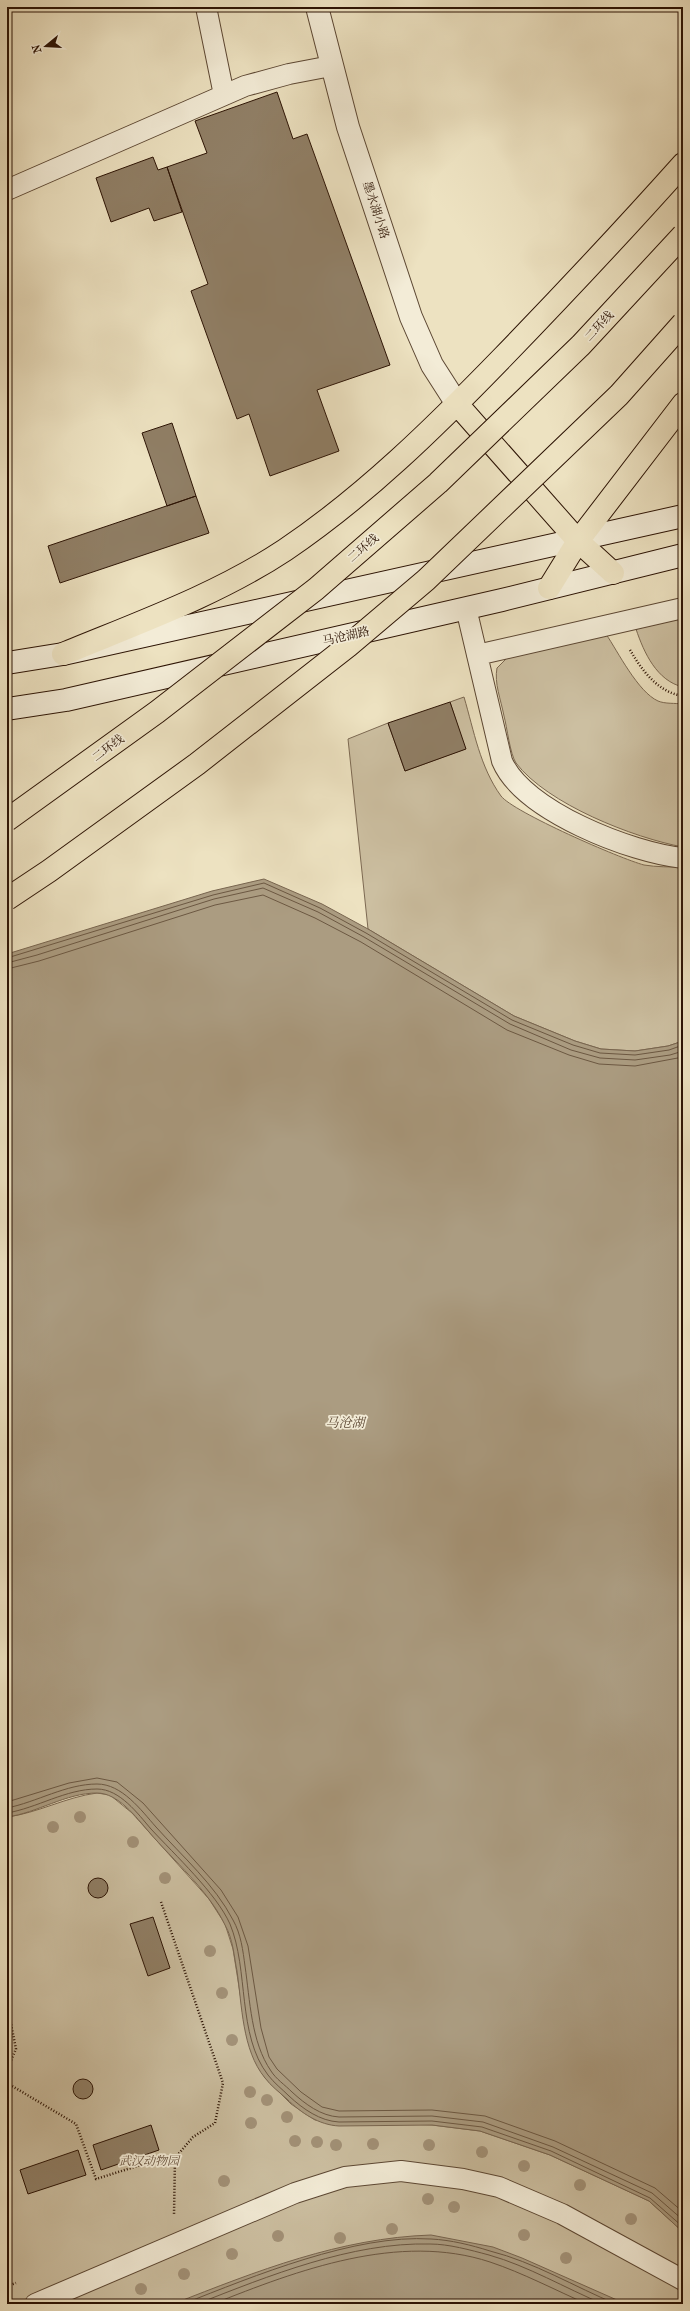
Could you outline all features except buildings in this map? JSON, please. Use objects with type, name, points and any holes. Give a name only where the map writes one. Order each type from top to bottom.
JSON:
[{"type":"highway","points":[[63,654],[195,599],[285,549],[373,483],[457,404],[587,271],[683,164]]},
{"type":"highway","name":"二环线","points":[[7,820],[151,717],[316,589],[438,483],[581,345],[683,235]]},
{"type":"highway","points":[[7,898],[49,871],[197,764],[348,646],[426,580],[619,395],[683,323]]},
{"type":"highway","points":[[457,404],[578,541],[613,573]]},
{"type":"highway","points":[[549,588],[578,541],[683,404]]},
{"type":"main road","name":"墨水湖小路","points":[[317,7],[331,66],[348,127],[411,317],[432,365],[457,404]]},
{"type":"main road","points":[[7,663],[63,654],[578,541],[683,516]]},
{"type":"main road","name":"马沧湖路","points":[[7,709],[66,700],[466,608],[683,556]]},
{"type":"lane","points":[[206,7],[224,95]]},
{"type":"lane","points":[[7,190],[245,86],[282,76],[331,66]]},
{"type":"lane","points":[[466,608],[502,761],[507,773],[543,804],[584,828],[644,850],[683,858]]},
{"type":"lane","points":[[477,655],[683,608]]},
{"type":"lane","points":[[35,2304],[295,2193],[333,2181],[371,2174],[421,2172],[499,2187],[530,2198],[596,2231],[683,2280]]},
{"type":"path","points":[[615,623],[638,663],[652,680],[665,690],[683,696]]},
{"type":"path","points":[[161,1902],[223,2083],[215,2123],[193,2137],[175,2158],[173,2209],[183,2240]]},
{"type":"path","points":[[7,2004],[16,2049],[7,2070]]},
{"type":"path","points":[[7,2083],[76,2124],[96,2179],[166,2157],[175,2158]]},
{"type":"green space","points":[[683,618],[683,687],[666,679],[653,665],[643,647],[636,629]]},
{"type":"green space","points":[[606,634],[622,661],[643,689],[658,701],[683,704],[683,847],[641,836],[593,817],[548,792],[530,778],[514,759],[497,686],[497,668],[507,658]]},
{"type":"green space","points":[[464,697],[478,748],[488,773],[501,796],[510,803],[525,813],[568,834],[632,861],[649,866],[683,867],[683,1041],[668,1046],[635,1051],[601,1049],[575,1041],[514,1016],[368,929],[348,739],[388,723],[405,771],[465,749],[450,702]]},
{"type":"green space","name":"武汉动物园","points":[[97,1793],[110,1795],[132,1813],[209,1899],[225,1924],[233,1949],[246,2031],[251,2050],[265,2078],[291,2104],[315,2120],[432,2125],[480,2131],[550,2155],[649,2201],[683,2232],[683,2304],[7,2304],[7,1817]]},
{"type":"water","name":"马沧湖","points":[[264,879],[322,904],[368,929],[514,1016],[575,1041],[601,1049],[635,1051],[668,1046],[683,1041],[683,2232],[649,2201],[550,2155],[480,2131],[432,2125],[339,2126],[317,2121],[298,2109],[270,2084],[257,2067],[247,2041],[244,2027],[232,1942],[228,1930],[218,1912],[190,1876],[126,1807],[119,1801],[105,1794],[85,1794],[74,1796],[29,1812],[7,1817],[7,954],[212,891]]},
{"type":"water","points":[[431,2235],[493,2247],[522,2258],[626,2304],[173,2304],[268,2268],[332,2249],[397,2237]]}]
